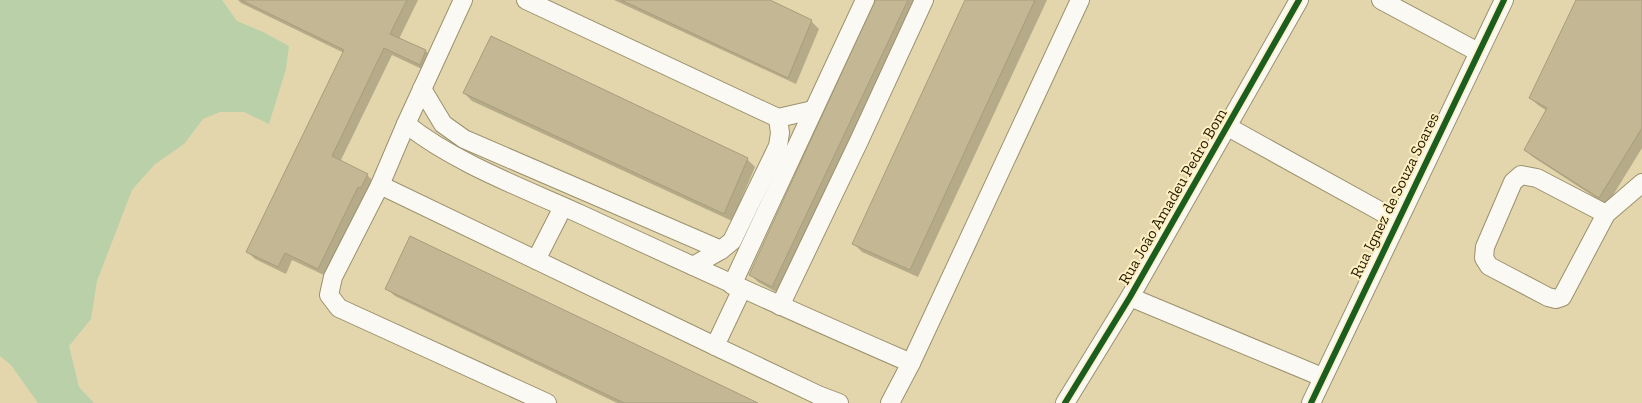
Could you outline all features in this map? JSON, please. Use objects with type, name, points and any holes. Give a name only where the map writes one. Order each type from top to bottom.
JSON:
[{"type":"street","points":[[463,0],[380,185],[333,277],[329,295],[339,308],[547,403]]},
{"type":"street","points":[[526,0],[778,118],[814,110]]},
{"type":"street","points":[[850,0],[857,16]]},
{"type":"street","points":[[715,346],[737,287],[814,110],[865,0]]},
{"type":"street","points":[[780,306],[924,0]]},
{"type":"street","points":[[890,403],[911,363],[1080,0]]},
{"type":"street","name":"Rua João Amadeu Pedro Bom","points":[[1065,403],[1130,297],[1299,0]]},
{"type":"street","points":[[1381,0],[1478,52]]},
{"type":"street","name":"Rua Ignez de Souza Soares","points":[[1311,403],[1504,0]]},
{"type":"street","points":[[422,90],[443,124],[464,139],[720,250]]},
{"type":"street","points":[[693,266],[732,241],[778,146],[780,133],[778,118]]},
{"type":"street","points":[[406,124],[425,139],[465,161],[737,287],[911,363]]},
{"type":"street","points":[[1228,127],[1398,221]]},
{"type":"street","points":[[1606,214],[1537,178],[1522,176],[1513,182],[1485,248],[1484,258],[1490,266],[1548,297],[1556,299],[1562,296],[1606,214],[1642,183]]},
{"type":"street","points":[[380,185],[818,395],[840,403]]},
{"type":"street","points":[[536,260],[563,207]]},
{"type":"street","points":[[1130,297],[1322,378]]},
{"type":"green space","points":[[0,0],[222,0],[237,21],[289,46],[286,69],[269,124],[244,112],[220,112],[203,119],[184,144],[154,165],[132,190],[97,281],[91,319],[69,346],[79,387],[94,403],[38,403],[11,365],[0,356]]},
{"type":"building","points":[[241,0],[407,0],[390,34],[426,50],[420,65],[384,48],[332,156],[368,174],[361,188],[358,187],[318,269],[285,253],[278,267],[246,252],[344,50]]},
{"type":"building","points":[[621,0],[770,0],[812,20],[788,78]]},
{"type":"building","points":[[875,0],[908,0],[772,287],[749,275]]},
{"type":"building","points":[[965,0],[1035,0],[910,270],[852,244]]},
{"type":"building","points":[[1576,0],[1642,0],[1642,128],[1599,198],[1524,150],[1547,108],[1529,98]]},
{"type":"building","points":[[491,36],[748,158],[724,214],[463,93]]},
{"type":"building","points":[[410,236],[758,403],[624,403],[385,289]]},
{"type":"cycle path","points":[[1065,403],[1130,297],[1299,0]]},
{"type":"cycle path","points":[[1311,403],[1504,0]]}]
